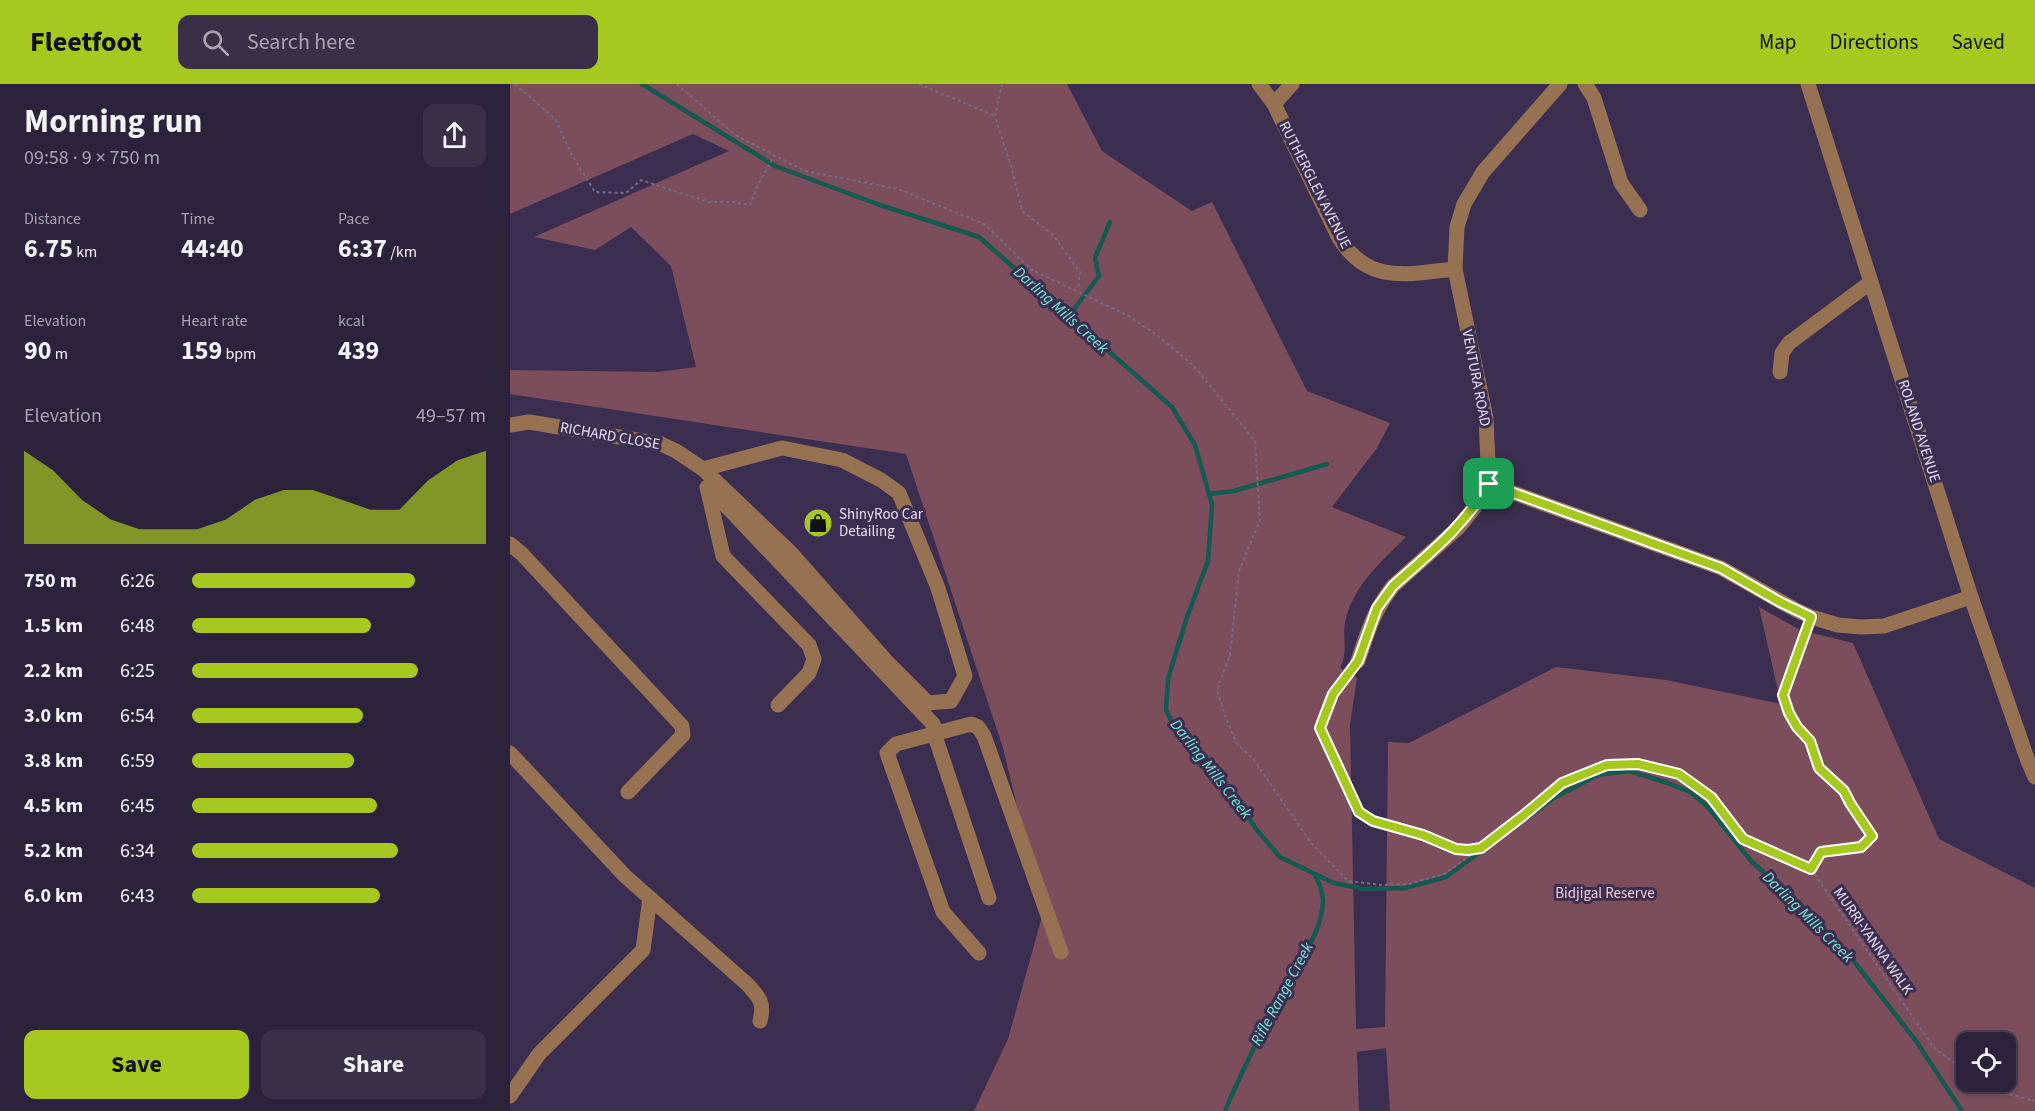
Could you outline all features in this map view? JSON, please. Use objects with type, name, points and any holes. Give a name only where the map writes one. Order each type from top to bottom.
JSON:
[{"type":"street","name":"RUTHERGLEN AVENUE","points":[[1259,84],[1274,104],[1339,238],[1353,258],[1385,274],[1398,275],[1455,269]]},
{"type":"street","points":[[1274,104],[1292,84]]},
{"type":"street","name":"VENTURA ROAD","points":[[1489,484],[1486,418],[1455,269],[1460,216],[1474,184],[1483,172],[1560,84]]},
{"type":"street","points":[[1585,84],[1598,109],[1621,183],[1640,210]]},
{"type":"street","name":"ROLAND AVENUE","points":[[1808,84],[1971,597],[2035,777]]},
{"type":"street","points":[[1780,372],[1782,353],[1789,343],[1871,282]]},
{"type":"street","name":"RICHARD CLOSE","points":[[510,425],[529,422],[661,444],[676,451],[704,469],[791,553],[887,662],[928,702],[951,701],[965,676],[938,588],[899,493],[842,460],[782,448],[704,469]]},
{"type":"street","points":[[704,469],[723,556],[809,645],[814,659],[809,673],[778,705]]},
{"type":"street","points":[[1358,661],[1372,619],[1393,586],[1458,528],[1489,484],[1721,568],[1780,602],[1811,617],[1838,626],[1884,626],[1971,597]]},
{"type":"street","points":[[707,487],[933,724],[989,898]]},
{"type":"street","points":[[510,544],[522,554],[682,726],[683,735],[628,792]]},
{"type":"street","points":[[979,953],[943,912],[887,753],[896,744],[971,724],[982,732],[1061,952]]},
{"type":"street","points":[[510,753],[625,876],[746,983],[758,996],[764,1008],[760,1021]]},
{"type":"street","points":[[510,1096],[538,1054],[643,950],[650,898]]},
{"type":"path","points":[[515,84],[555,119],[595,192],[626,193],[641,180],[709,202],[750,205],[757,187],[775,156]]},
{"type":"path","points":[[677,84],[735,135],[806,171],[897,189],[984,224],[1032,270],[1129,316],[1162,339],[1194,366],[1255,441],[1260,520],[1239,571],[1230,655],[1217,690],[1236,742],[1254,760],[1311,843],[1348,881],[1382,885],[1409,884],[1444,874],[1524,815],[1562,783],[1607,765],[1638,764],[1679,774],[1711,797],[1743,839],[1811,869],[1821,852],[1861,847],[1872,836],[1844,791],[1819,768],[1810,741],[1797,727],[1783,695],[1811,617]]},
{"type":"path","points":[[919,84],[995,116]]},
{"type":"path","points":[[1002,84],[995,116],[1022,212],[1053,235],[1080,272],[1077,291]]},
{"type":"path","points":[[1358,661],[1333,694],[1320,728],[1359,812],[1373,821],[1423,835],[1456,849],[1481,848]]},
{"type":"path","name":"MURRI-YANNA WALK","points":[[1811,869],[1934,1048],[1956,1064]]},
{"type":"path","points":[[2001,1092],[2035,1101]]},
{"type":"green space","name":"Bidjigal Reserve","points":[[510,84],[1067,84],[1102,151],[1192,211],[1212,202],[1307,391],[1390,423],[1377,448],[1332,507],[1406,537],[1370,574],[1356,594],[1346,618],[1345,649],[1340,668],[1357,678],[1350,725],[1356,1029],[1385,1027],[1388,742],[1409,743],[1556,667],[1666,680],[1781,704],[1759,607],[1800,630],[1853,643],[1939,839],[2035,888],[2035,1111],[1390,1111],[1386,1048],[1357,1052],[1359,1111],[974,1111],[1008,1039],[1043,913],[1003,748],[906,454],[510,394],[510,370],[658,372],[696,367],[671,266],[631,227],[595,250],[534,237],[729,151],[693,134],[510,214]]},
{"type":"waterway","name":"Darling Mills Creek","points":[[642,84],[775,166],[880,205],[979,237],[1172,407],[1195,445],[1212,504],[1208,561],[1186,620],[1168,679],[1166,710],[1175,728],[1237,800],[1256,829],[1280,857],[1334,883],[1364,889],[1405,888],[1446,877],[1554,798],[1598,775],[1629,771],[1668,783],[1690,792],[1707,806],[1752,862],[1803,907],[1856,964],[1916,1041],[1962,1111]]},
{"type":"waterway","points":[[1068,317],[1099,276],[1095,258],[1110,222]]},
{"type":"waterway","points":[[1209,494],[1234,491],[1327,464]]},
{"type":"waterway","name":"Rifle Range Creek","points":[[1225,1111],[1286,985],[1315,935],[1322,913],[1323,898],[1315,875]]},
{"type":"place","name":"ShinyRoo Car Detailing","points":[[818,523]]},
{"type":"route","points":[[1489,484],[1721,568],[1811,617],[1783,695],[1797,727],[1810,741],[1819,768],[1844,791],[1872,836],[1861,847],[1821,852],[1811,869],[1743,839],[1711,797],[1679,774],[1638,764],[1607,765],[1562,783],[1481,848],[1456,849],[1423,835],[1373,821],[1359,812],[1320,728],[1333,694],[1358,661],[1377,608],[1393,586],[1458,528],[1489,484]]}]
